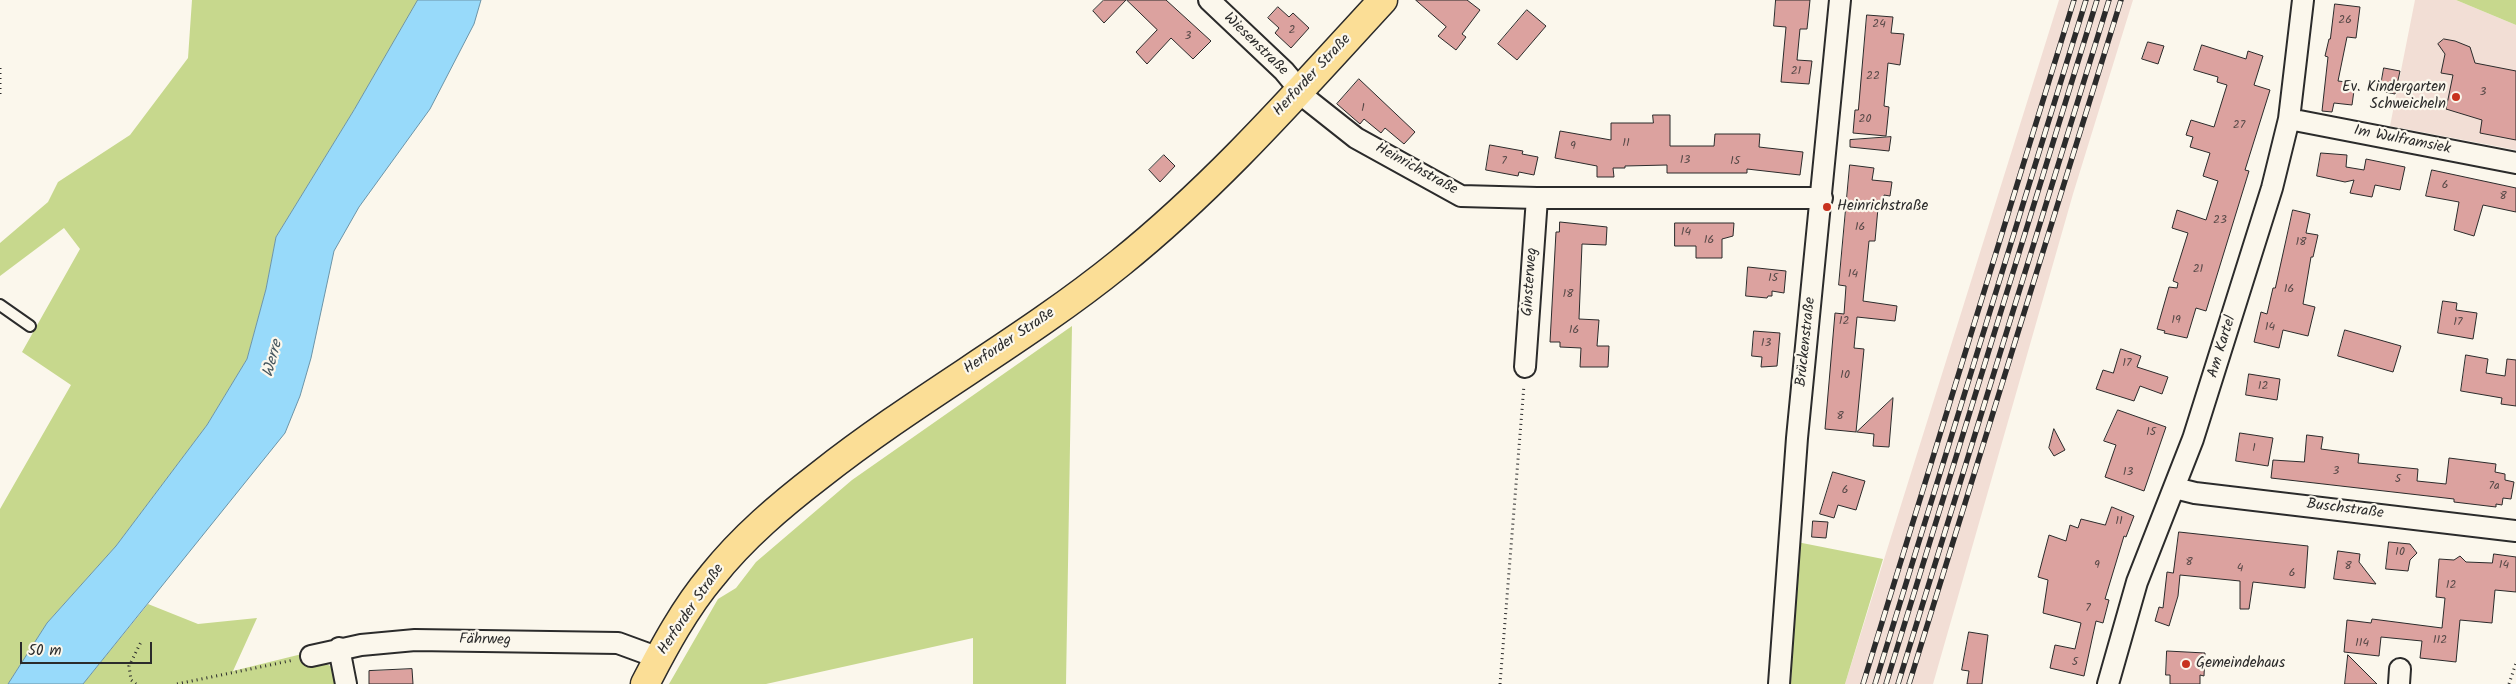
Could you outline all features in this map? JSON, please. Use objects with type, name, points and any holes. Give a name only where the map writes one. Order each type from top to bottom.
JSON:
[{"type":"main road","name":"Herforder Straße","points":[[645,684],[658,658],[711,576],[779,507],[854,448],[1071,300],[1118,265],[1171,221],[1235,160],[1383,0]]},
{"type":"street","name":"Wiesenstraße","points":[[1209,0],[1284,71],[1299,91]]},
{"type":"street","name":"Brückenstraße","points":[[1779,684],[1797,438],[1840,0]]},
{"type":"street","name":"Am Kartel","points":[[2108,684],[2137,582],[2193,439],[2272,188],[2288,119],[2303,0]]},
{"type":"street","name":"Heinrichstraße","points":[[1299,91],[1356,138],[1461,196],[1537,198],[1822,198]]},
{"type":"street","name":"Im Wulframsiek","points":[[2288,119],[2516,163]]},
{"type":"street","name":"Ginsterweg","points":[[1525,367],[1537,198]]},
{"type":"street","name":"Buschstraße","points":[[2175,488],[2195,493],[2516,531]]},
{"type":"street","name":"Fährweg","points":[[311,656],[339,648],[415,640],[618,643],[658,658]]},
{"type":"street","points":[[339,648],[346,684]]},
{"type":"lane","points":[[0,305],[30,326]]},
{"type":"path","points":[[0,68],[0,94]]},
{"type":"path","points":[[1500,684],[1525,367]]},
{"type":"path","points":[[136,684],[131,680],[129,666],[142,640]]},
{"type":"path","points":[[176,684],[259,669],[311,656]]},
{"type":"path","points":[[2509,684],[2516,664]]},
{"type":"shaded area","points":[[2059,0],[2133,0],[2073,194],[1933,684],[1845,684]]},
{"type":"shaded area","name":"Ev. Kindergarten Schweicheln","points":[[2415,0],[2456,0],[2516,25],[2516,150],[2390,126]]},
{"type":"green space","points":[[192,0],[418,0],[354,110],[276,237],[266,289],[247,359],[207,425],[116,546],[47,623],[8,684],[0,684],[0,509],[71,385],[22,352],[80,249],[64,228],[0,276],[0,243],[48,202],[58,182],[130,135],[188,58]]},
{"type":"green space","points":[[2456,0],[2516,0],[2516,25]]},
{"type":"green space","points":[[1072,326],[1066,684],[973,684],[973,638],[766,684],[669,684],[718,599],[736,588],[756,562],[852,480]]},
{"type":"green space","points":[[1797,542],[1883,559],[1845,684],[1791,684]]},
{"type":"green space","points":[[148,604],[198,624],[257,618],[233,671],[306,653],[334,668],[338,684],[83,684]]},
{"type":"water","name":"Werre","points":[[418,0],[481,0],[474,24],[430,109],[359,207],[334,251],[311,358],[300,396],[285,433],[83,684],[8,684],[47,623],[116,546],[207,425],[247,359],[266,289],[276,237],[354,110]]},
{"type":"building","points":[[1104,0],[1126,0],[1104,23],[1093,11]]},
{"type":"building","points":[[1127,0],[1166,0],[1211,41],[1193,59],[1171,38],[1147,64],[1136,52],[1157,30]]},
{"type":"building","points":[[1416,0],[1467,0],[1480,10],[1462,34],[1466,37],[1456,50],[1438,36],[1446,27]]},
{"type":"building","points":[[1776,0],[1810,0],[1807,29],[1800,29],[1797,60],[1812,61],[1809,84],[1781,82],[1786,27],[1774,26]]},
{"type":"building","points":[[2335,4],[2360,7],[2356,38],[2347,37],[2338,81],[2355,83],[2352,105],[2334,103],[2332,112],[2322,111],[2328,57],[2325,56],[2330,39]]},
{"type":"building","points":[[1278,7],[1289,17],[1293,13],[1309,28],[1291,48],[1275,33],[1279,28],[1268,18]]},
{"type":"building","points":[[1527,10],[1546,26],[1517,60],[1498,44]]},
{"type":"building","points":[[1867,15],[1893,17],[1891,33],[1904,34],[1900,65],[1888,63],[1884,106],[1889,107],[1886,136],[1853,133],[1855,110],[1858,110]]},
{"type":"building","points":[[2444,39],[2470,47],[2475,63],[2516,71],[2516,140],[2480,133],[2482,120],[2446,109],[2453,75],[2441,73],[2445,54],[2438,44]]},
{"type":"building","points":[[2148,42],[2164,46],[2158,64],[2142,59]]},
{"type":"building","points":[[2202,45],[2246,59],[2248,51],[2263,56],[2254,85],[2270,90],[2245,170],[2249,171],[2206,311],[2196,308],[2187,338],[2164,333],[2165,331],[2157,329],[2169,287],[2177,288],[2178,283],[2173,281],[2188,233],[2172,228],[2177,210],[2206,220],[2218,181],[2203,176],[2210,153],[2190,147],[2193,137],[2186,135],[2191,120],[2214,127],[2227,85],[2217,82],[2218,77],[2194,70]]},
{"type":"building","points":[[2384,68],[2400,71],[2395,94],[2380,91]]},
{"type":"building","points":[[1359,79],[1415,132],[1404,144],[1385,128],[1381,133],[1364,119],[1360,124],[1337,104]]},
{"type":"building","points":[[1653,115],[1670,115],[1670,146],[1714,146],[1715,134],[1760,134],[1759,147],[1803,152],[1800,175],[1747,169],[1747,173],[1667,173],[1667,165],[1613,168],[1614,177],[1597,177],[1597,166],[1555,158],[1560,131],[1611,140],[1611,123],[1653,123]]},
{"type":"building","points":[[1891,137],[1889,151],[1850,147],[1850,140]]},
{"type":"building","points":[[1490,145],[1523,151],[1522,154],[1538,157],[1534,175],[1519,172],[1518,176],[1486,170]]},
{"type":"building","points":[[2321,153],[2347,155],[2346,167],[2364,170],[2366,159],[2405,167],[2400,190],[2375,185],[2372,197],[2350,193],[2354,180],[2345,182],[2317,176]]},
{"type":"building","points":[[1164,155],[1175,166],[1160,182],[1149,170]]},
{"type":"building","points":[[1850,165],[1874,168],[1872,180],[1892,182],[1890,196],[1884,195],[1882,208],[1878,208],[1875,241],[1869,241],[1863,301],[1897,306],[1895,321],[1857,317],[1854,348],[1864,349],[1856,432],[1825,429],[1835,313],[1844,314],[1846,286],[1839,285]]},
{"type":"building","points":[[2432,170],[2516,188],[2516,212],[2483,205],[2474,236],[2454,230],[2459,202],[2426,196]]},
{"type":"building","points":[[2293,210],[2310,214],[2306,233],[2318,235],[2313,257],[2311,257],[2303,304],[2315,307],[2308,336],[2283,330],[2279,348],[2254,342],[2261,312],[2267,314],[2273,288],[2275,288]]},
{"type":"building","points":[[1560,222],[1607,227],[1606,245],[1582,244],[1579,319],[1599,320],[1597,346],[1609,346],[1608,367],[1580,367],[1581,348],[1560,347],[1560,342],[1550,342],[1556,232],[1559,232]]},
{"type":"building","points":[[1675,223],[1734,223],[1733,236],[1722,239],[1722,258],[1696,258],[1696,246],[1675,246]]},
{"type":"building","points":[[1748,267],[1786,271],[1784,293],[1772,291],[1772,296],[1767,298],[1746,296]]},
{"type":"building","points":[[2443,301],[2457,303],[2456,310],[2477,313],[2473,339],[2438,333]]},
{"type":"building","points":[[2345,330],[2401,346],[2393,372],[2338,356]]},
{"type":"building","points":[[1754,331],[1780,333],[1777,366],[1761,367],[1762,357],[1752,356]]},
{"type":"building","points":[[2121,349],[2141,356],[2137,367],[2168,377],[2162,394],[2140,386],[2134,401],[2096,389],[2103,370],[2113,373]]},
{"type":"building","points":[[2466,355],[2488,359],[2486,373],[2505,376],[2507,359],[2516,360],[2516,406],[2501,404],[2502,398],[2461,391]]},
{"type":"building","points":[[2249,374],[2280,379],[2277,400],[2246,395]]},
{"type":"building","points":[[1893,398],[1889,447],[1873,446],[1874,434],[1857,432]]},
{"type":"building","points":[[2118,410],[2166,427],[2144,491],[2105,477],[2116,445],[2104,441]]},
{"type":"building","points":[[2054,429],[2065,450],[2054,456],[2049,448]]},
{"type":"building","points":[[2240,433],[2273,438],[2268,466],[2236,461]]},
{"type":"building","points":[[2307,435],[2323,437],[2321,449],[2359,454],[2358,463],[2418,469],[2417,481],[2446,484],[2449,458],[2496,464],[2495,472],[2505,474],[2505,480],[2514,482],[2511,499],[2503,498],[2502,505],[2496,504],[2496,507],[2454,502],[2454,499],[2271,478],[2273,460],[2304,462]]},
{"type":"building","points":[[1833,472],[1865,481],[1856,510],[1838,505],[1834,518],[1820,514]]},
{"type":"building","points":[[2112,507],[2134,516],[2126,537],[2124,536],[2105,599],[2109,600],[2103,623],[2096,621],[2084,676],[2050,668],[2055,645],[2075,649],[2081,623],[2043,613],[2048,580],[2038,577],[2049,535],[2066,541],[2070,525],[2078,528],[2081,519],[2105,525]]},
{"type":"building","points":[[1813,521],[1828,522],[1826,538],[1812,537]]},
{"type":"building","points":[[2179,532],[2308,546],[2305,588],[2253,582],[2249,609],[2240,609],[2240,581],[2180,575],[2178,596],[2169,626],[2155,621],[2159,607],[2163,608],[2167,572],[2173,573]]},
{"type":"building","points":[[2389,542],[2410,544],[2417,553],[2410,560],[2408,571],[2386,569]]},
{"type":"building","points":[[2338,551],[2360,554],[2359,562],[2376,584],[2334,579]]},
{"type":"building","points":[[2494,554],[2516,557],[2516,592],[2495,590],[2492,623],[2460,620],[2456,662],[2420,658],[2422,641],[2381,637],[2379,656],[2344,652],[2347,620],[2371,623],[2372,619],[2442,628],[2445,598],[2436,597],[2439,559],[2454,560],[2460,556],[2466,562],[2492,563]]},
{"type":"building","points":[[1969,632],[1988,635],[1982,684],[1967,684],[1969,671],[1962,670]]},
{"type":"building","name":"Gemeindehaus","points":[[2167,651],[2205,653],[2204,676],[2200,675],[2200,684],[2170,684],[2170,675],[2166,675]]},
{"type":"building","points":[[2348,655],[2377,684],[2345,684]]},
{"type":"building","points":[[412,669],[413,684],[369,684],[369,671]]},
{"type":"railway","points":[[1863,684],[2074,0]]},
{"type":"railway","points":[[1875,684],[2086,0]]},
{"type":"railway","points":[[1886,684],[2097,0]]},
{"type":"railway","points":[[1898,684],[2109,0]]},
{"type":"railway","points":[[1909,684],[2121,0]]},
{"type":"place","name":"Ev. Kindergarten Schweicheln","points":[[2456,97]]},
{"type":"place","name":"Heinrichstraße","points":[[1827,207]]},
{"type":"place","name":"Gemeindehaus","points":[[2186,664]]}]
